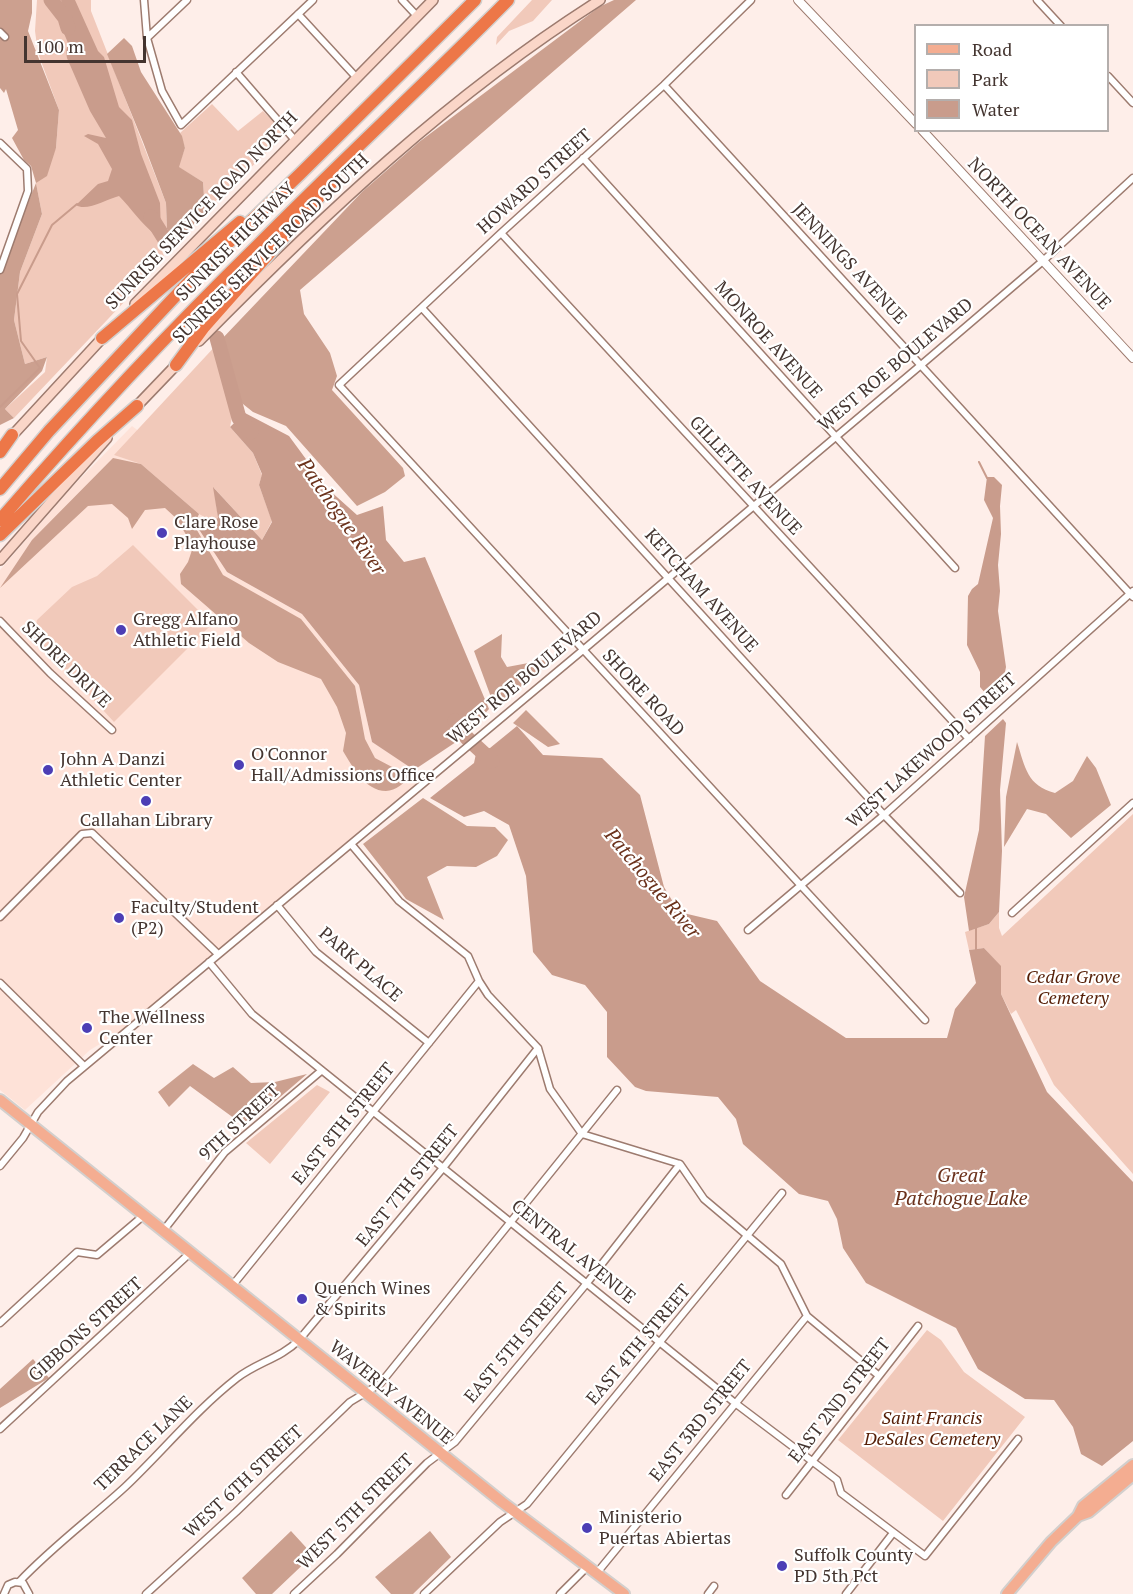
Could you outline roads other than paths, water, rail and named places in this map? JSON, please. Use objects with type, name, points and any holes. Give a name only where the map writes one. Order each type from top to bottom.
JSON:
[{"type":"highway","name":"SUNRISE HIGHWAY","points":[[0,489],[50,431],[198,272],[475,0]]},
{"type":"highway","name":"SUNRISE HIGHWAY","points":[[0,520],[173,330],[508,0]]},
{"type":"highway","points":[[176,365],[204,327],[320,198],[364,143]]},
{"type":"highway","points":[[102,338],[300,174]]},
{"type":"highway","points":[[0,535],[97,441],[137,406]]},
{"type":"highway","points":[[0,451],[12,435]]},
{"type":"main road","name":"SUNRISE SERVICE ROAD NORTH","points":[[12,435],[294,139],[433,0]]},
{"type":"main road","name":"SUNRISE SERVICE ROAD SOUTH","points":[[0,560],[176,365],[292,248],[387,159],[488,78],[600,0]]},
{"type":"main road","name":"WAVERLY AVENUE","points":[[0,1100],[364,1393],[591,1571],[624,1594]]},
{"type":"main road","points":[[1007,1594],[1051,1542],[1078,1516],[1083,1506],[1133,1465]]},
{"type":"main road","points":[[1078,1516],[1089,1512],[1133,1475]]},
{"type":"street","points":[[144,0],[147,38],[162,91],[181,125],[313,0]]},
{"type":"street","points":[[147,38],[187,0]]},
{"type":"street","points":[[402,0],[417,16]]},
{"type":"street","name":"HOWARD STREET","points":[[339,385],[501,233],[664,85],[751,0]]},
{"type":"street","points":[[798,0],[914,123]]},
{"type":"street","points":[[1037,0],[1058,24]]},
{"type":"street","points":[[298,14],[356,77]]},
{"type":"street","points":[[236,72],[294,139]]},
{"type":"street","points":[[1109,78],[1133,103]]},
{"type":"street","name":"JENNINGS AVENUE","points":[[664,85],[1132,594]]},
{"type":"street","name":"NORTH OCEAN AVENUE","points":[[924,132],[1133,358]]},
{"type":"street","points":[[0,142],[27,169],[28,191],[1,267]]},
{"type":"street","name":"MONROE AVENUE","points":[[583,158],[955,568]]},
{"type":"street","name":"WEST ROE BOULEVARD","points":[[0,1166],[23,1138],[38,1112],[53,1094],[84,1066],[836,437],[1044,260],[1133,178]]},
{"type":"street","name":"GILLETTE AVENUE","points":[[501,233],[969,739]]},
{"type":"street","name":"KETCHAM AVENUE","points":[[422,308],[884,815],[960,893]]},
{"type":"street","name":"SHORE ROAD","points":[[339,385],[925,1020]]},
{"type":"street","name":"WEST LAKEWOOD STREET","points":[[748,930],[884,815],[1132,594]]},
{"type":"street","name":"SHORE DRIVE","points":[[0,621],[50,673],[112,730]]},
{"type":"street","points":[[1012,913],[1133,803]]},
{"type":"street","points":[[0,917],[82,834],[87,832],[92,833],[218,954]]},
{"type":"street","points":[[351,844],[399,900],[468,956],[488,995],[538,1048],[550,1089],[582,1134],[680,1164],[704,1199],[781,1264],[807,1316],[878,1376]]},
{"type":"street","name":"PARK PLACE","points":[[277,905],[316,952],[429,1042]]},
{"type":"street","name":"CENTRAL AVENUE","points":[[209,962],[252,1014],[735,1403],[837,1480],[841,1493],[925,1556],[1018,1439]]},
{"type":"street","name":"EAST 8TH STREET","points":[[232,1286],[479,981]]},
{"type":"street","points":[[0,983],[84,1066]]},
{"type":"street","name":"EAST 7TH STREET","points":[[299,1340],[443,1168],[538,1048]]},
{"type":"street","name":"9TH STREET","points":[[163,1231],[225,1152],[321,1071]]},
{"type":"street","name":"WEST 6TH STREET","points":[[146,1594],[236,1512],[350,1402],[382,1382],[617,1090]]},
{"type":"street","name":"EAST 5TH STREET","points":[[440,1453],[455,1442],[587,1283],[680,1164]]},
{"type":"street","name":"EAST 4TH STREET","points":[[424,1594],[500,1521],[530,1501],[782,1193]]},
{"type":"street","points":[[0,1323],[77,1252],[97,1255],[107,1249],[143,1216]]},
{"type":"street","name":"GIBBONS STREET","points":[[0,1429],[190,1253]]},
{"type":"street","name":"EAST 3RD STREET","points":[[560,1594],[591,1571],[807,1316]]},
{"type":"street","name":"EAST 2ND STREET","points":[[786,1495],[918,1326]]},
{"type":"street","name":"TERRACE LANE","points":[[4,1594],[8,1585],[19,1582],[35,1565],[124,1488],[191,1419],[231,1383],[286,1351],[299,1340]]},
{"type":"street","name":"WEST 5TH STREET","points":[[294,1594],[440,1453]]},
{"type":"street","points":[[846,1594],[893,1533]]},
{"type":"street","points":[[19,1582],[26,1586],[29,1594]]},
{"type":"street","points":[[708,1594],[714,1586]]},
{"type":"water","points":[[61,0],[75,0],[98,51],[104,57],[119,107],[132,120],[141,154],[160,203],[161,233],[156,235],[151,231],[119,196],[91,206],[76,205],[98,184],[108,181],[112,169],[98,144],[84,136],[88,134],[106,138],[90,111],[67,58],[68,43],[56,14],[62,3]]},
{"type":"water","points":[[245,413],[289,436],[328,489],[357,515],[383,506],[386,540],[404,562],[425,557],[489,709],[472,727],[467,738],[459,740],[414,770],[372,742],[359,685],[302,614],[227,572],[198,528],[218,518],[213,487],[262,540],[272,522],[259,485],[262,474],[253,453],[230,427]]},
{"type":"water","points":[[987,477],[994,477],[1002,485],[998,611],[1006,667],[1001,692],[992,701],[980,687],[980,672],[967,645],[968,596],[978,584],[993,518],[984,500]]},
{"type":"water","points":[[1003,719],[1006,723],[1000,790],[1002,851],[999,912],[989,924],[969,931],[964,897],[979,830],[985,736]]},
{"type":"water","name":"Great Patchogue Lake","points":[[517,726],[543,755],[602,758],[640,795],[664,887],[679,912],[717,921],[760,981],[846,1038],[947,1038],[955,1009],[976,983],[969,950],[984,948],[1001,966],[1001,994],[1047,1092],[1133,1182],[1133,1441],[1102,1466],[1081,1454],[1073,1427],[1054,1400],[1025,1399],[978,1369],[956,1328],[866,1283],[843,1248],[837,1219],[828,1201],[799,1194],[743,1144],[736,1119],[718,1097],[646,1091],[635,1087],[607,1057],[607,1012],[585,985],[552,975],[533,952],[526,876],[509,825],[484,811],[464,817],[430,798],[474,763],[477,749],[490,748]]},
{"type":"waterway","name":"Patchogue River","points":[[51,0],[65,18],[68,28]]},
{"type":"waterway","points":[[0,407],[40,368],[21,341],[17,294],[52,225],[77,204]]},
{"type":"waterway","name":"Patchogue River","points":[[151,217],[166,241]]},
{"type":"waterway","name":"Patchogue River","points":[[217,338],[239,418],[251,432]]},
{"type":"waterway","points":[[979,462],[987,478]]},
{"type":"waterway","name":"Patchogue River","points":[[455,721],[467,738],[492,761]]},
{"type":"waterway","points":[[976,926],[976,951]]},
{"type":"place","name":"Clare Rose Playhouse","points":[[162,533]]},
{"type":"place","name":"Gregg Alfano Athletic Field","points":[[121,630]]},
{"type":"place","name":"O'Connor Hall/Admissions Office","points":[[239,765]]},
{"type":"place","name":"John A Danzi Athletic Center","points":[[48,770]]},
{"type":"place","name":"Callahan Library","points":[[146,801]]},
{"type":"place","name":"Faculty/Student (P2)","points":[[119,918]]},
{"type":"place","name":"The Wellness Center","points":[[87,1028]]},
{"type":"place","name":"Quench Wines & Spirits","points":[[302,1299]]},
{"type":"place","name":"Ministerio Puertas Abiertas","points":[[587,1528]]},
{"type":"place","name":"Suffolk County PD 5th Pct","points":[[782,1566]]},
{"type":"park label","name":"Cedar Grove Cemetery","points":[[1073,988]]},
{"type":"park label","name":"Saint Francis DeSales Cemetery","points":[[932,1429]]}]
